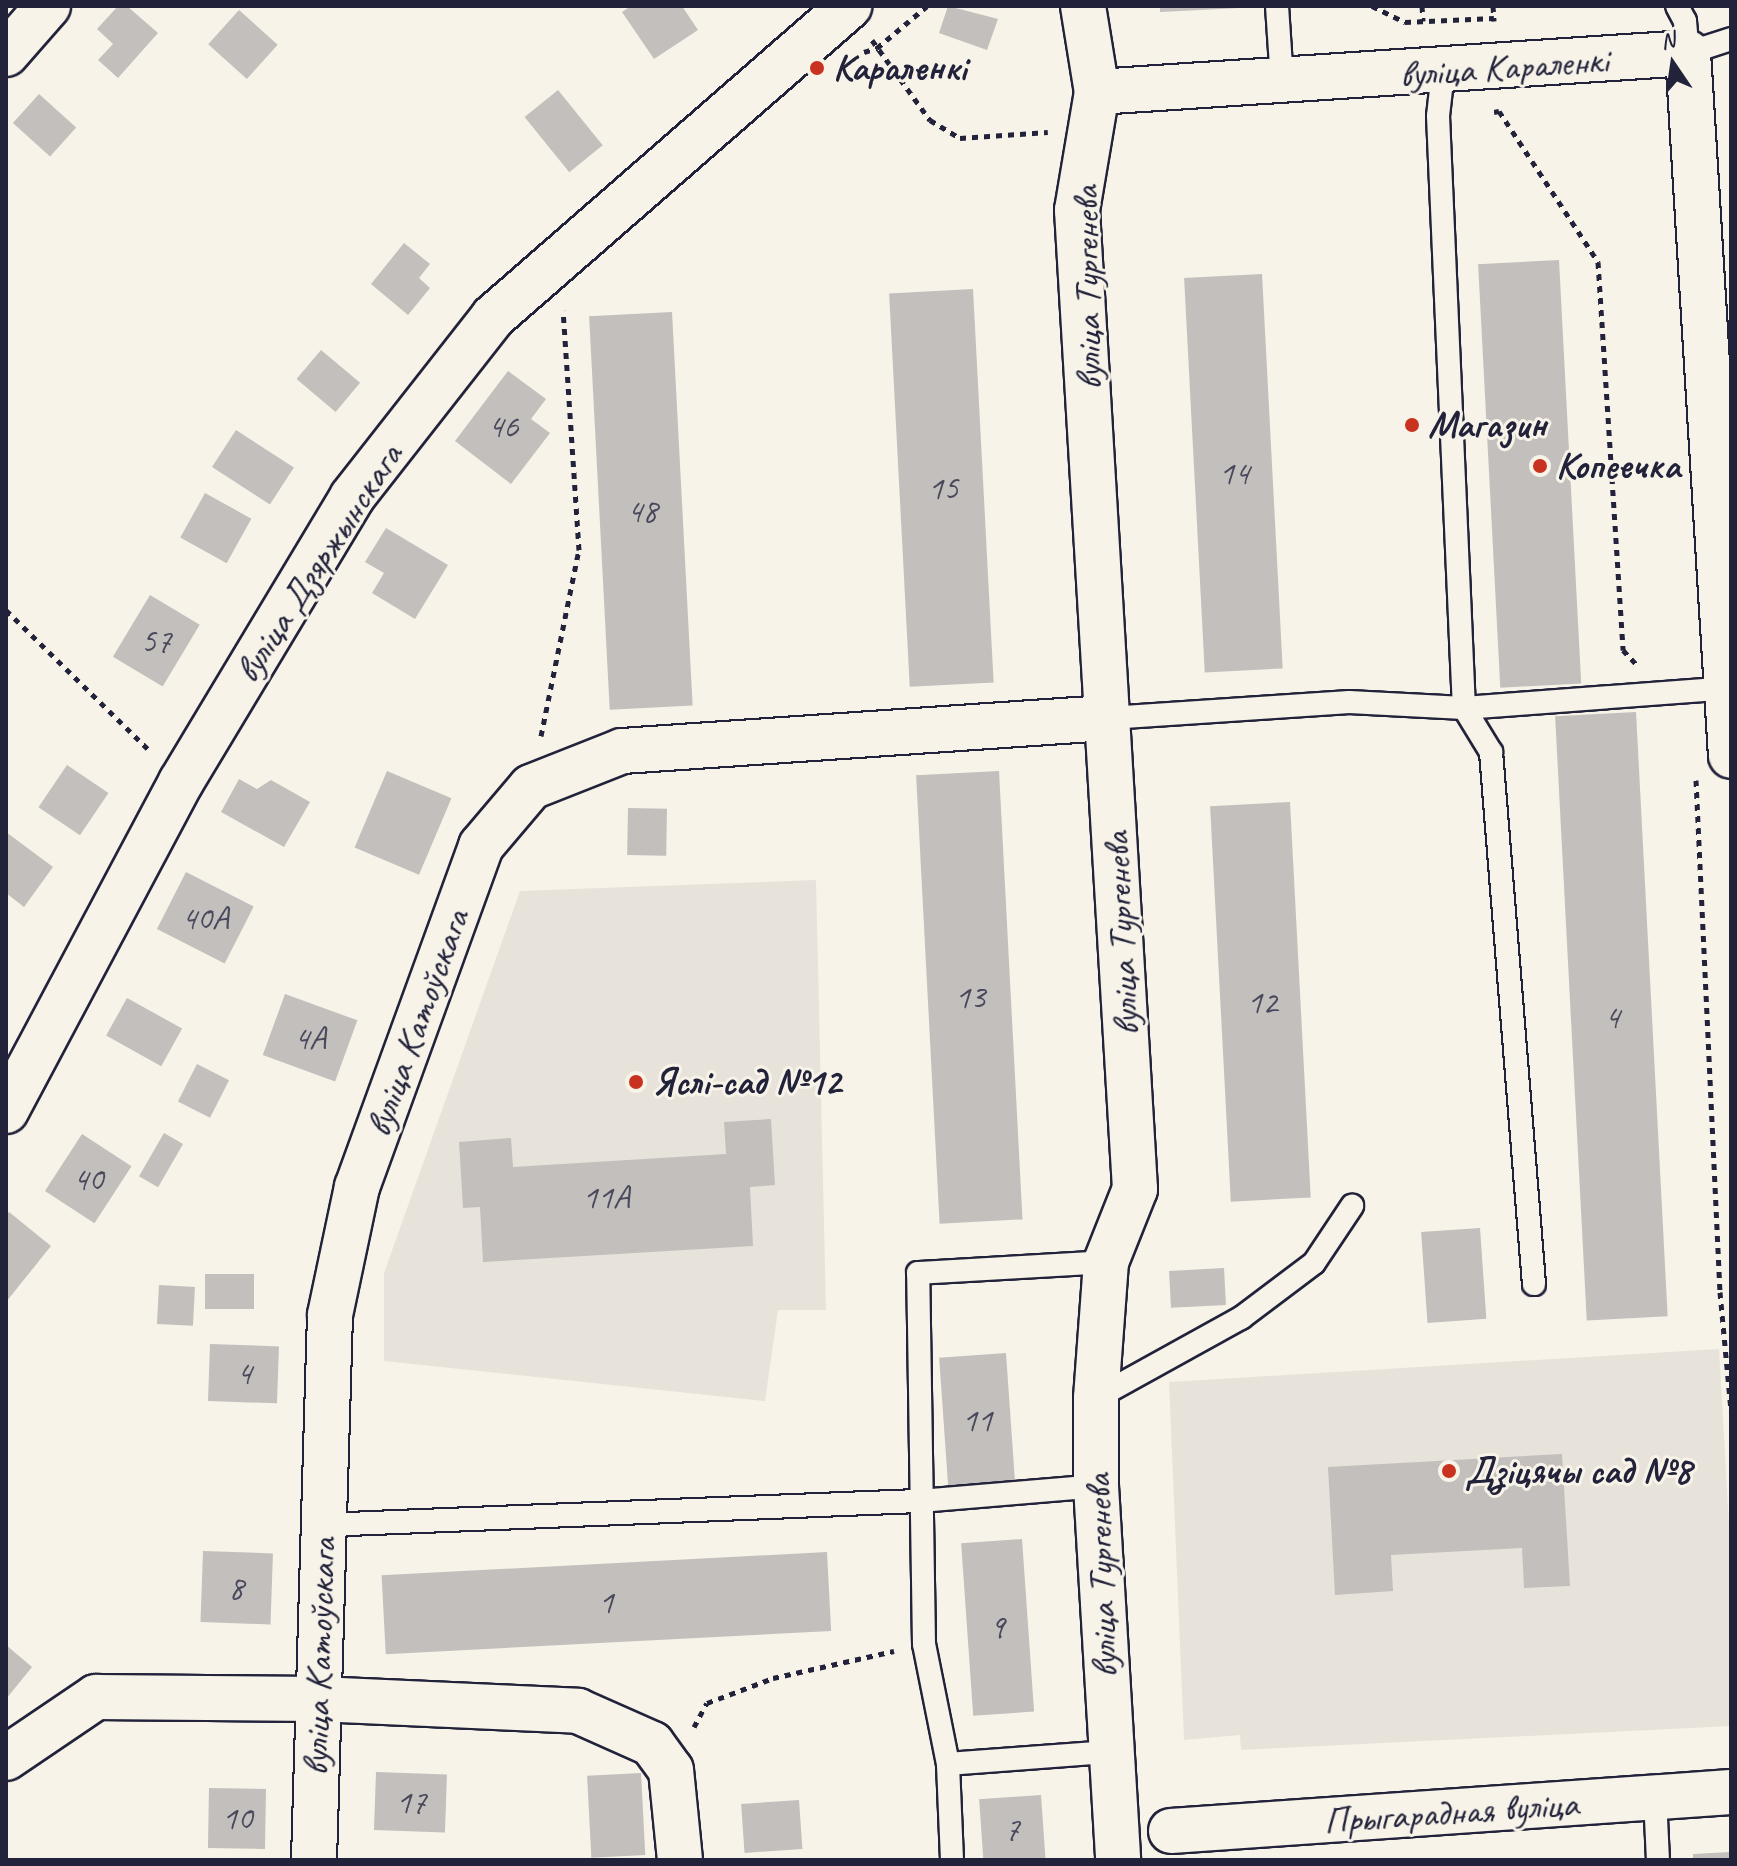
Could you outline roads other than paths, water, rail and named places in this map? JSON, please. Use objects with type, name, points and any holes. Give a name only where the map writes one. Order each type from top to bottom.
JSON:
[{"type":"street","points":[[6,54],[48,6]]},
{"type":"street","name":"вуліца Дзяржынскага","points":[[6,1111],[181,782],[352,497],[493,317],[848,6]]},
{"type":"street","name":"вуліца Тургенева","points":[[1083,6],[1097,92],[1077,210],[1135,1189],[1106,1262],[1096,1398],[1096,1486],[1109,1752],[1118,1860]]},
{"type":"street","points":[[1688,53],[1731,756]]},
{"type":"street","name":"вуліца Караленкі","points":[[1097,92],[1443,72],[1688,53]]},
{"type":"street","name":"вуліца Катоўскага","points":[[314,1860],[330,1315],[357,1187],[481,846],[531,787],[622,751],[1109,718]]},
{"type":"street","points":[[6,1758],[96,1697],[318,1699],[578,1711],[652,1744],[671,1770],[680,1860]]},
{"type":"street","name":"Прыгарадная вуліца","points":[[1171,1831],[1731,1792]]},
{"type":"lane","points":[[1277,6],[1282,82]]},
{"type":"lane","points":[[1677,6],[1685,21],[1688,53],[1731,39]]},
{"type":"lane","points":[[1443,72],[1438,116],[1464,708],[1491,752],[1534,1284]]},
{"type":"lane","points":[[1109,718],[1349,702],[1464,708],[1729,688]]},
{"type":"lane","points":[[1096,1398],[1241,1318],[1314,1263],[1352,1206]]},
{"type":"lane","points":[[952,1860],[948,1764],[924,1644],[919,1501],[918,1273],[1106,1262]]},
{"type":"lane","points":[[323,1525],[919,1501],[1096,1486]]},
{"type":"lane","points":[[948,1764],[1109,1752]]},
{"type":"lane","points":[[1655,1797],[1658,1860]]},
{"type":"place","name":"Караленкі","points":[[817,68]]},
{"type":"place","name":"Магазин","points":[[1412,425]]},
{"type":"place","name":"Копеечка","points":[[1540,466]]},
{"type":"place","name":"Яслі-сад №12","points":[[636,1082]]},
{"type":"place","name":"Дзіцячы сад №8","points":[[1449,1471]]}]
